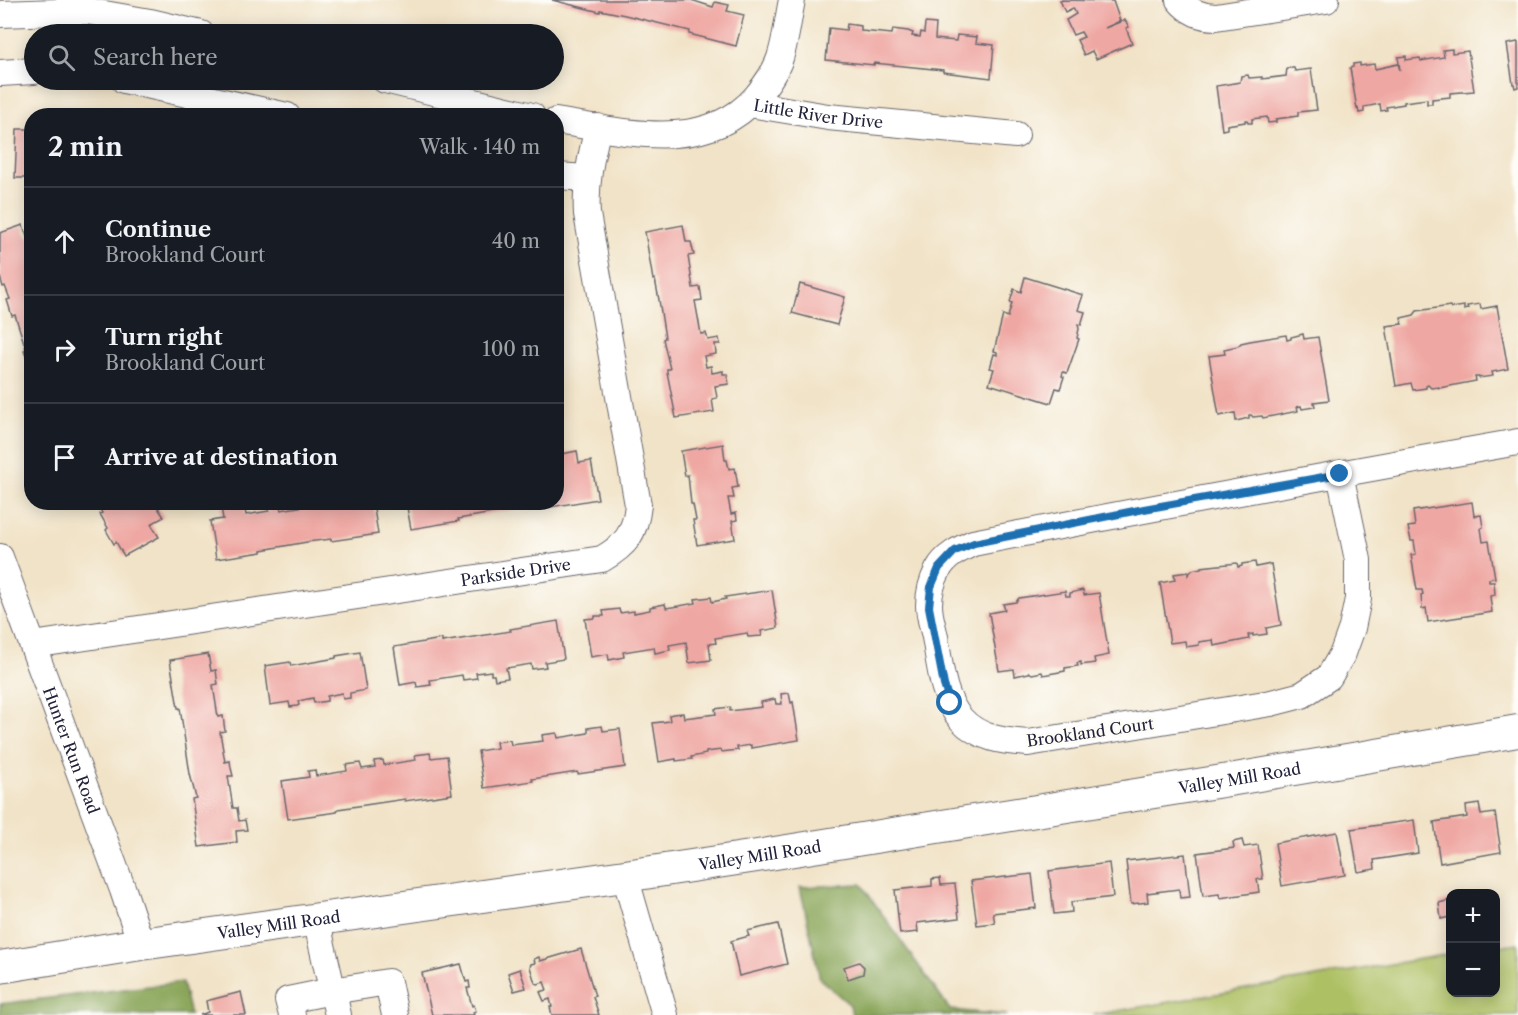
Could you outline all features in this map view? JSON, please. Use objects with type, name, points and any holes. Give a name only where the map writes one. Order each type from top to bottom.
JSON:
[{"type":"street","points":[[750,104],[767,83],[780,59],[792,0]]},
{"type":"street","points":[[1179,0],[1192,12],[1207,17],[1326,0]]},
{"type":"street","points":[[0,14],[87,11],[158,24]]},
{"type":"street","points":[[0,73],[24,72]]},
{"type":"street","points":[[169,90],[251,108]]},
{"type":"street","points":[[426,90],[499,108]]},
{"type":"street","name":"Little River Drive","points":[[564,122],[629,132],[673,135],[699,132],[729,120],[750,104],[828,117],[1016,135]]},
{"type":"street","name":"Parkside Drive","points":[[33,645],[602,559],[618,550],[629,536],[636,520],[638,505],[587,214],[586,192],[590,159],[598,127]]},
{"type":"street","points":[[564,176],[588,178]]},
{"type":"street","name":"Brookland Court","points":[[1340,474],[1358,560],[1358,599],[1352,628],[1343,653],[1329,677],[1302,695],[1271,703],[1028,743],[1004,741],[982,735],[961,720],[950,703],[944,685],[929,607],[931,587],[939,568],[955,551],[974,543],[1144,509],[1518,442]]},
{"type":"street","name":"Hunter Run Road","points":[[0,557],[141,944]]},
{"type":"street","name":"Valley Mill Road","points":[[0,967],[141,944],[626,876],[1223,781],[1518,731]]},
{"type":"street","points":[[626,876],[664,1015]]},
{"type":"street","points":[[316,919],[335,1003]]},
{"type":"street","points":[[292,1015],[288,1000],[335,1003],[388,982],[395,1015]]},
{"type":"green space","points":[[861,884],[950,1010],[1007,1015],[852,1015],[850,1005],[820,979],[800,887]]},
{"type":"green space","points":[[1518,943],[1518,1015],[1093,1015],[1446,955],[1446,997],[1500,997],[1500,946]]},
{"type":"green space","points":[[182,982],[190,1015],[0,1015],[0,1004]]},
{"type":"building","points":[[552,0],[691,0],[713,7],[715,2],[729,5],[727,11],[744,15],[736,46],[689,34],[690,31]]},
{"type":"building","points":[[1060,0],[1113,1],[1120,21],[1105,28],[1125,20],[1132,43],[1096,59],[1092,51],[1084,55],[1077,40],[1084,37],[1081,32],[1073,35],[1066,20],[1076,14],[1073,8],[1065,12]]},
{"type":"building","points":[[925,23],[936,24],[935,39],[956,41],[957,35],[977,37],[976,43],[994,45],[991,78],[943,72],[943,70],[826,60],[829,28],[846,30],[847,24],[861,26],[861,31],[892,34],[893,29],[908,31],[913,33],[912,36],[920,37],[921,32],[924,33]]},
{"type":"building","points":[[1518,42],[1518,87],[1515,88],[1507,44]]},
{"type":"building","points":[[1452,49],[1452,53],[1468,51],[1474,91],[1450,93],[1450,97],[1432,99],[1432,104],[1427,104],[1427,99],[1404,102],[1404,104],[1386,107],[1387,110],[1381,111],[1380,104],[1364,107],[1364,112],[1359,113],[1350,68],[1353,64],[1360,63],[1360,66],[1374,64],[1375,69],[1398,64],[1400,70],[1398,57],[1406,56],[1406,60],[1420,58],[1421,61],[1444,57],[1443,50]]},
{"type":"building","points":[[1287,68],[1294,68],[1295,71],[1311,69],[1317,110],[1298,112],[1298,116],[1276,119],[1276,122],[1268,123],[1267,117],[1252,119],[1252,123],[1245,120],[1245,122],[1227,125],[1227,129],[1222,130],[1216,86],[1240,82],[1241,76],[1248,75],[1249,78],[1262,77],[1262,79],[1286,76]]},
{"type":"building","points":[[17,129],[24,129],[24,178],[15,178]]},
{"type":"building","points":[[23,225],[24,228],[24,343],[15,315],[12,316],[7,300],[10,299],[0,277],[0,233]]},
{"type":"building","points":[[683,225],[686,242],[691,242],[694,255],[688,256],[693,288],[700,287],[701,293],[702,300],[695,301],[701,334],[706,333],[708,340],[719,338],[720,344],[715,344],[716,354],[704,356],[706,367],[711,366],[712,373],[723,371],[723,374],[727,374],[729,384],[715,386],[717,398],[712,399],[714,412],[676,418],[667,372],[667,369],[670,369],[663,339],[665,338],[659,300],[655,279],[653,280],[645,232]]},
{"type":"building","points":[[1025,277],[1083,295],[1078,310],[1085,312],[1081,325],[1078,324],[1077,338],[1079,339],[1067,373],[1063,372],[1064,377],[1060,389],[1056,388],[1051,403],[989,384],[994,369],[990,368],[994,354],[997,355],[994,351],[1003,315],[1008,317],[1014,289],[1021,292]]},
{"type":"building","points":[[800,284],[845,297],[837,325],[792,313]]},
{"type":"building","points":[[1480,304],[1481,309],[1497,306],[1508,369],[1492,372],[1493,376],[1475,377],[1476,381],[1439,388],[1431,388],[1428,385],[1426,388],[1413,390],[1411,383],[1396,386],[1386,326],[1402,324],[1401,318],[1414,315],[1417,311],[1450,306],[1451,308],[1464,306],[1464,310],[1468,309],[1467,306]]},
{"type":"building","points":[[1303,334],[1304,339],[1318,337],[1329,400],[1314,402],[1315,407],[1302,409],[1301,406],[1297,407],[1298,411],[1263,418],[1249,415],[1249,418],[1236,421],[1235,413],[1219,416],[1209,356],[1225,354],[1224,349],[1238,346],[1241,343],[1286,335],[1287,340]]},
{"type":"building","points":[[723,444],[729,469],[735,468],[738,487],[732,488],[734,498],[728,498],[731,514],[736,513],[737,520],[732,521],[735,539],[697,545],[693,520],[696,520],[681,451]]},
{"type":"building","points":[[577,451],[579,463],[591,461],[598,499],[564,505],[564,453]]},
{"type":"building","points":[[1472,502],[1474,516],[1481,515],[1483,542],[1489,541],[1495,578],[1489,579],[1489,582],[1494,582],[1495,595],[1490,596],[1492,612],[1428,622],[1426,608],[1422,609],[1422,590],[1417,590],[1411,555],[1416,554],[1408,527],[1415,526],[1413,511]]},
{"type":"building","points":[[100,510],[159,510],[164,517],[151,524],[159,537],[124,556],[106,530],[108,528],[100,514],[102,513]]},
{"type":"building","points":[[222,510],[245,510],[246,515],[269,511],[374,510],[378,534],[307,542],[216,559],[210,521],[223,519]]},
{"type":"building","points":[[407,510],[510,510],[458,519],[459,521],[411,529]]},
{"type":"building","points":[[1255,562],[1256,567],[1271,564],[1281,625],[1266,628],[1267,634],[1248,635],[1249,639],[1214,646],[1213,640],[1186,647],[1185,641],[1170,643],[1160,583],[1175,580],[1174,574],[1188,572],[1188,575],[1192,570],[1201,567],[1237,563],[1238,567]]},
{"type":"building","points":[[772,590],[778,628],[761,631],[762,636],[748,637],[747,633],[715,638],[716,643],[709,644],[711,660],[689,663],[686,642],[669,645],[670,650],[655,653],[654,647],[623,652],[624,657],[609,660],[608,654],[591,657],[585,619],[604,616],[603,611],[619,609],[620,613],[634,611],[634,613],[665,604],[666,608],[696,603],[695,599],[711,597],[712,602],[726,599],[725,597]]},
{"type":"building","points":[[1083,590],[1084,595],[1099,593],[1109,655],[1094,658],[1095,663],[1081,665],[1081,662],[1077,663],[1078,666],[1065,668],[1065,671],[1043,675],[1042,672],[1032,674],[1029,672],[1015,676],[1014,669],[999,671],[989,613],[1005,610],[1003,604],[1016,602],[1019,598],[1065,591],[1066,596],[1070,596],[1070,593]]},
{"type":"building","points":[[558,621],[564,659],[545,662],[546,667],[532,669],[531,664],[506,668],[508,678],[495,680],[491,671],[476,673],[477,678],[463,680],[462,675],[430,680],[431,685],[417,687],[416,682],[400,685],[394,647],[442,639],[442,642]]},
{"type":"building","points":[[360,652],[366,690],[350,693],[350,698],[343,699],[342,693],[327,696],[327,701],[314,703],[313,698],[298,701],[297,706],[290,707],[289,702],[270,705],[265,666],[290,662],[291,666]]},
{"type":"building","points":[[208,654],[211,671],[216,670],[218,684],[213,685],[218,717],[223,716],[225,731],[220,732],[225,762],[230,761],[233,776],[228,776],[233,808],[237,808],[239,821],[245,820],[247,830],[236,831],[237,842],[199,847],[192,799],[196,798],[170,660]]},
{"type":"building","points":[[789,693],[791,703],[793,702],[799,740],[751,748],[751,745],[737,747],[738,750],[706,752],[706,754],[691,757],[692,759],[659,762],[653,723],[670,721],[669,715],[673,714],[683,713],[684,718],[716,714],[715,709],[730,707],[730,711],[762,707],[761,702],[775,699],[776,704],[782,704],[781,694]]},
{"type":"building","points":[[602,726],[603,731],[620,729],[625,767],[578,774],[577,772],[484,788],[478,751],[497,748],[496,742],[510,740],[511,745],[543,741],[542,735],[557,733],[558,738],[588,733],[588,728]]},
{"type":"building","points":[[430,753],[431,758],[447,756],[452,794],[338,809],[337,812],[288,819],[282,781],[309,777],[308,771],[315,770],[316,776],[347,771],[346,765],[360,763],[362,769],[375,767],[374,761],[383,760],[384,765],[416,760],[415,755]]},
{"type":"building","points":[[1479,804],[1481,815],[1495,813],[1501,852],[1440,863],[1434,822],[1467,817],[1466,806]]},
{"type":"building","points":[[1414,820],[1418,853],[1374,860],[1375,869],[1358,872],[1351,829]]},
{"type":"building","points":[[1337,832],[1345,875],[1282,886],[1275,843]]},
{"type":"building","points":[[1242,840],[1244,847],[1258,845],[1263,879],[1257,879],[1259,892],[1220,898],[1219,894],[1203,896],[1197,853],[1234,848],[1233,842]]},
{"type":"building","points":[[1185,854],[1190,897],[1180,898],[1179,889],[1147,893],[1148,902],[1131,904],[1126,861]]},
{"type":"building","points":[[1109,863],[1113,897],[1071,902],[1072,912],[1054,914],[1049,871]]},
{"type":"building","points":[[1032,874],[1036,908],[993,913],[995,923],[977,925],[971,881]]},
{"type":"building","points":[[940,878],[941,885],[955,884],[959,918],[917,923],[918,932],[900,934],[895,890],[932,886],[932,879]]},
{"type":"building","points":[[1446,901],[1446,918],[1441,919],[1439,903]]},
{"type":"building","points":[[778,924],[787,964],[739,976],[731,941],[749,936],[747,931]]},
{"type":"building","points":[[581,949],[599,1015],[552,1015],[550,999],[544,1001],[540,992],[547,990],[544,982],[535,983],[531,964],[535,963],[534,959],[539,957],[540,961]]},
{"type":"building","points":[[859,962],[864,967],[863,974],[848,979],[844,967]]},
{"type":"building","points":[[461,964],[466,982],[469,981],[470,988],[467,988],[472,1006],[474,1005],[476,1011],[473,1012],[474,1015],[432,1015],[422,973]]},
{"type":"building","points":[[520,969],[526,988],[514,991],[508,973]]},
{"type":"building","points":[[241,992],[246,1015],[200,1015],[208,1012],[206,1001]]},
{"type":"route","points":[[950,703],[944,685],[929,607],[931,587],[939,568],[955,551],[974,543],[1144,509],[1340,474]]}]
